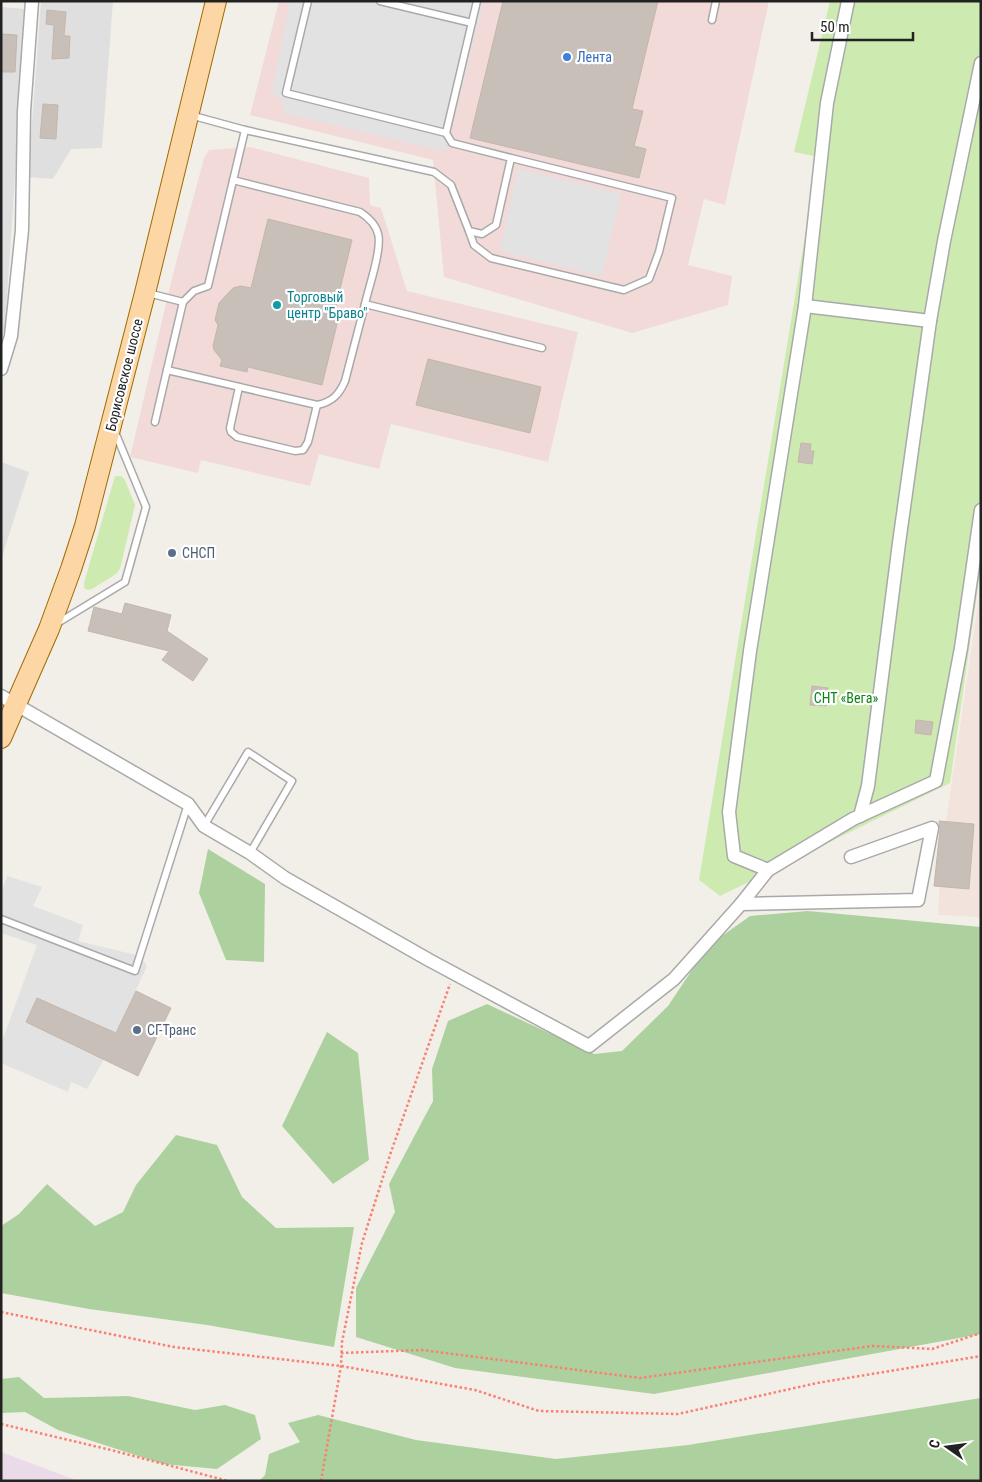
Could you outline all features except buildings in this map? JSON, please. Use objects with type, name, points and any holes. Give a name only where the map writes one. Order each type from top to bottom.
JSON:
[{"type":"main road","name":"Борисовское шоссе","points":[[1,738],[8,701],[49,629],[85,526],[145,293],[216,1]]},
{"type":"street","points":[[1,369],[11,336],[22,230],[24,111],[32,1]]},
{"type":"street","points":[[768,870],[734,856],[729,812],[750,651],[805,306],[827,103],[848,1]]},
{"type":"street","points":[[860,816],[868,786],[899,542],[930,321],[944,241],[981,63]]},
{"type":"street","points":[[805,306],[930,321]]},
{"type":"street","points":[[8,701],[188,804],[204,826],[250,853],[285,878],[454,974],[589,1046],[674,979],[768,870],[860,816],[936,781],[961,648],[981,510]]},
{"type":"street","points":[[740,904],[918,900],[932,828],[851,857]]},
{"type":"lane","points":[[308,1],[286,93],[446,133]]},
{"type":"lane","points":[[380,1],[472,23]]},
{"type":"lane","points":[[189,114],[245,130],[434,172],[451,185],[474,245],[491,258],[624,290],[649,279],[659,252],[672,198],[452,143],[446,133],[477,1]]},
{"type":"lane","points":[[712,20],[716,1]]},
{"type":"lane","points":[[155,422],[183,302],[194,291],[208,286],[245,130]]},
{"type":"lane","points":[[469,232],[482,234],[496,225],[510,158]]},
{"type":"lane","points":[[167,370],[316,405],[332,400],[340,393],[345,381],[381,244],[379,233],[374,224],[367,216],[360,212],[233,180]]},
{"type":"lane","points":[[145,293],[183,302]]},
{"type":"lane","points":[[365,304],[542,348]]},
{"type":"lane","points":[[240,387],[230,428],[237,438],[295,451],[303,450],[308,442],[316,405]]},
{"type":"lane","points":[[49,629],[125,582],[146,507],[112,422]]},
{"type":"lane","points":[[204,826],[248,752],[292,781],[250,853]]},
{"type":"lane","points":[[1,919],[135,971],[188,804]]},
{"type":"path","points":[[321,1481],[341,1366],[342,1342],[362,1244],[391,1152],[454,974]]},
{"type":"path","points":[[1,1312],[174,1347],[341,1366],[475,1390],[539,1411],[678,1414],[818,1384],[981,1356]]},
{"type":"path","points":[[341,1353],[422,1350],[640,1378],[872,1346],[932,1349],[981,1333]]},
{"type":"path","points":[[1,1424],[111,1450],[228,1481]]},
{"type":"shaded area","points":[[41,1],[113,1],[102,148],[71,149],[53,179],[28,177]]},
{"type":"shaded area","points":[[279,1],[769,1],[725,205],[704,199],[688,265],[732,276],[728,305],[632,333],[444,277],[433,160],[250,115]]},
{"type":"shaded area","points":[[290,1],[484,1],[446,152],[285,113],[281,100],[272,92]]},
{"type":"shaded area","points":[[1,7],[26,9],[5,327],[1,342]]},
{"type":"shaded area","points":[[250,147],[369,178],[370,205],[381,208],[407,291],[578,332],[548,462],[391,424],[379,469],[319,454],[310,486],[201,460],[198,473],[130,457],[173,274],[204,158],[209,150]]},
{"type":"shaded area","points":[[518,169],[621,194],[602,276],[500,251]]},
{"type":"shaded area","points":[[1,462],[29,472],[1,560]]},
{"type":"shaded area","points":[[981,584],[981,917],[938,915],[941,856]]},
{"type":"shaded area","points":[[7,876],[42,887],[33,906],[83,925],[78,941],[140,956],[147,966],[104,1059],[87,1089],[71,1082],[68,1092],[1,1063],[1,1044],[37,945],[1,933],[1,894]]},
{"type":"shaded area","points":[[1,1452],[78,1481],[1,1481]]},
{"type":"green space","name":"СНТ «Вега»","points":[[830,1],[981,1],[981,566],[950,783],[720,896],[699,880],[818,157],[794,152]]},
{"type":"green space","points":[[115,476],[121,476],[125,480],[135,505],[120,569],[116,574],[88,590],[84,588],[84,583]]},
{"type":"green space","points":[[208,849],[265,884],[264,962],[226,960],[199,893]]},
{"type":"green space","points":[[808,911],[981,927],[981,1334],[654,1394],[455,1368],[356,1337],[356,1288],[395,1212],[389,1184],[433,1101],[432,1069],[448,1021],[487,1004],[594,1054],[622,1051],[668,1006],[708,946],[750,916]]},
{"type":"green space","points":[[327,1032],[358,1053],[369,1160],[333,1184],[282,1126]]},
{"type":"green space","points":[[176,1135],[217,1145],[242,1197],[276,1228],[354,1227],[334,1347],[207,1325],[89,1309],[1,1293],[1,1226],[19,1214],[47,1184],[95,1226],[123,1212],[136,1185]]},
{"type":"green space","points":[[19,1377],[44,1398],[128,1396],[195,1410],[225,1405],[255,1415],[261,1439],[217,1469],[163,1464],[58,1430],[25,1412],[1,1413],[1,1379]]},
{"type":"green space","points":[[981,1398],[981,1481],[259,1481],[265,1475],[269,1454],[300,1442],[288,1423],[318,1415],[416,1440],[556,1459],[688,1445]]},
{"type":"place","name":"Лента","points":[[567,57]]},
{"type":"place","name":"Торговый центр \"Браво\"","points":[[277,305]]},
{"type":"place","name":"СНСП","points":[[172,553]]},
{"type":"place","name":"СГ-Транс","points":[[137,1030]]}]
